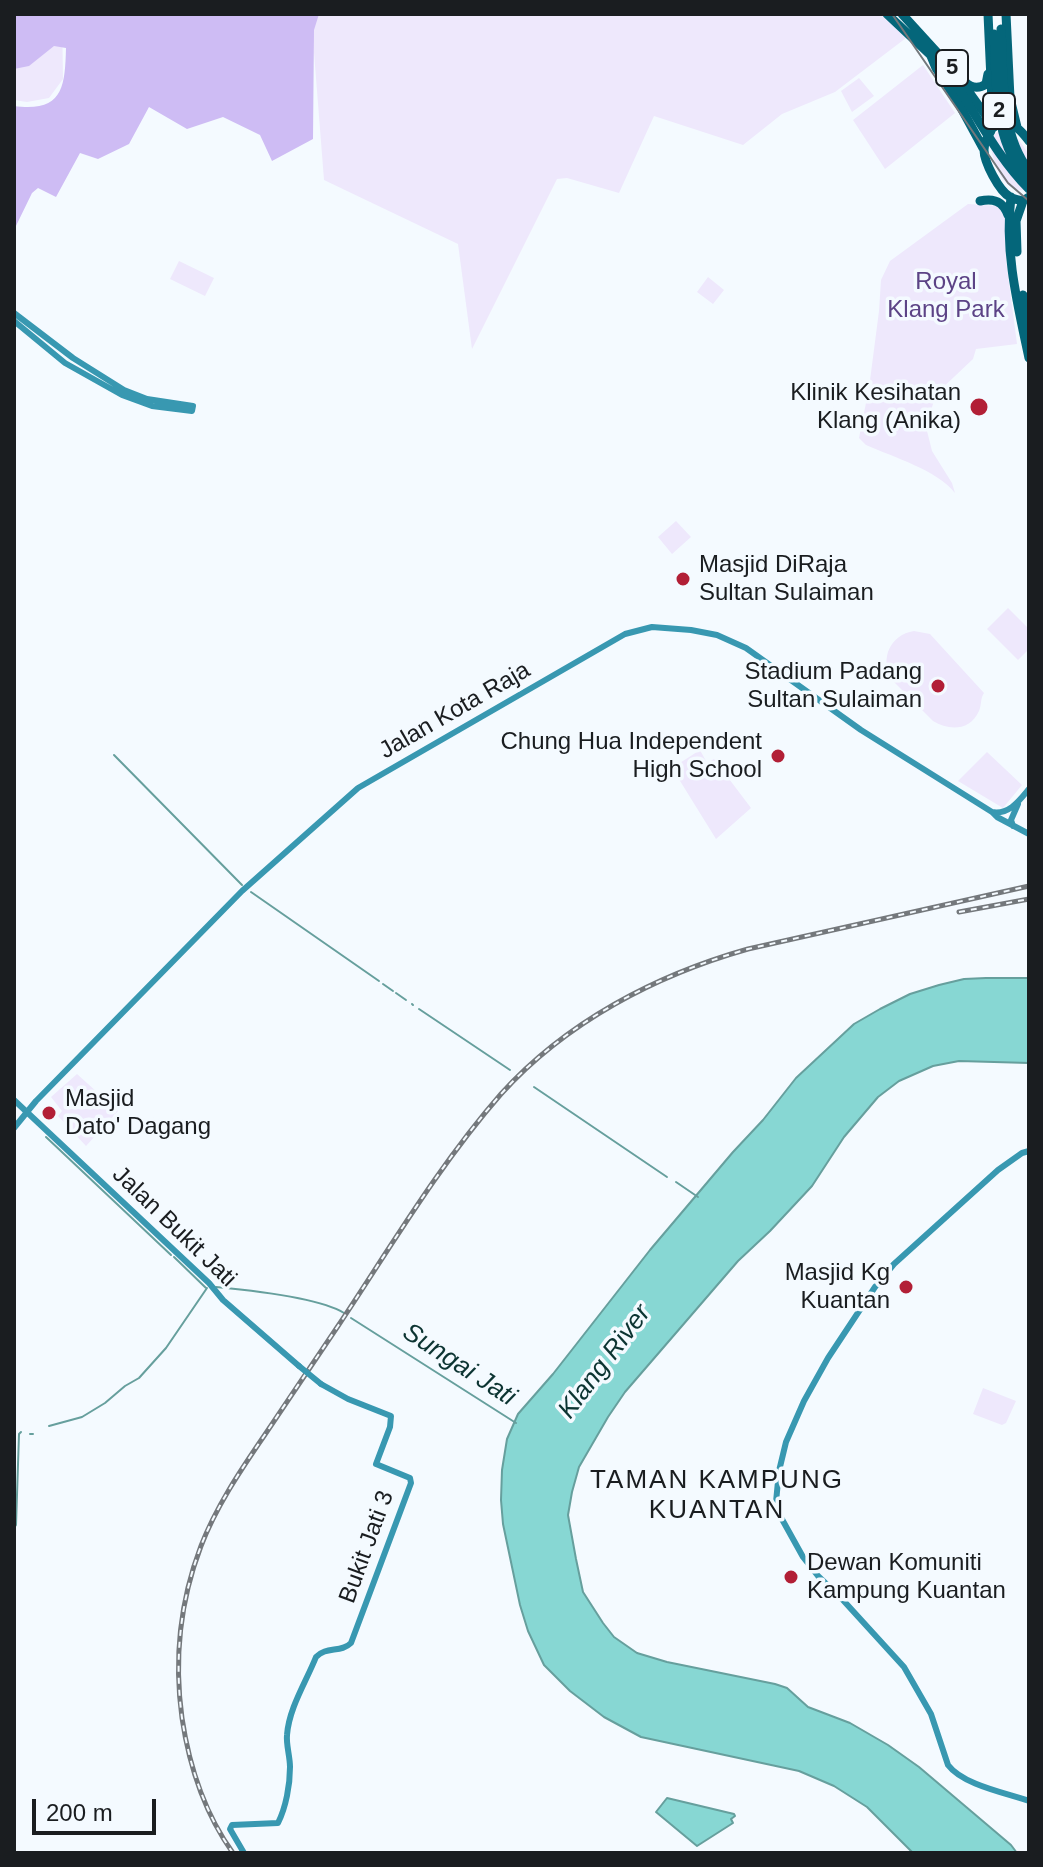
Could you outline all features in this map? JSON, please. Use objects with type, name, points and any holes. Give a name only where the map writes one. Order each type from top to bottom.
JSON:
[{"type":"highway","name":"5","points":[[887,14],[954,75],[1028,199]]},
{"type":"highway","name":"5","points":[[902,14],[994,127]]},
{"type":"highway","name":"2","points":[[990,14],[998,34],[1008,127],[1019,156],[1029,171]]},
{"type":"highway","name":"2","points":[[1003,14],[998,34],[999,106],[1003,135],[1013,160],[1029,180]]},
{"type":"highway","points":[[954,75],[973,87],[986,84],[998,34]]},
{"type":"highway","points":[[998,34],[1017,127],[1029,141]]},
{"type":"highway","points":[[983,148],[994,127],[992,100],[998,34]]},
{"type":"highway","name":"5","points":[[931,56],[983,148],[994,177],[1011,197]]},
{"type":"highway","points":[[992,100],[995,112],[1005,117],[1009,115],[1010,98]]},
{"type":"highway","points":[[994,127],[1006,124],[1017,127]]},
{"type":"highway","points":[[1028,199],[1011,197],[1029,325]]},
{"type":"highway","points":[[1028,199],[1013,216],[1015,287],[1029,358]]},
{"type":"highway","points":[[980,201],[996,201],[1013,216]]},
{"type":"street","points":[[998,34],[1012,14]]},
{"type":"street","points":[[14,313],[66,354],[124,390],[147,399],[193,409],[152,406],[122,395],[65,363],[14,321]]},
{"type":"street","name":"Jalan Kota Raja","points":[[15,1126],[242,891],[358,788],[625,634],[642,628],[660,627],[717,635],[746,648],[861,730],[1029,834]]},
{"type":"street","points":[[992,812],[1007,812],[1029,789]]},
{"type":"street","points":[[1013,826],[1011,820],[1020,799]]},
{"type":"street","points":[[14,1101],[26,1105],[36,1101]]},
{"type":"street","points":[[14,1101],[17,1106],[15,1126]]},
{"type":"street","name":"Jalan Bukit Jati","points":[[14,1101],[213,1287],[223,1300],[299,1366],[321,1384],[348,1399],[391,1416],[376,1464],[410,1478]]},
{"type":"street","points":[[15,1126],[27,1121],[39,1124]]},
{"type":"street","points":[[1029,1151],[998,1170],[894,1264],[875,1287],[804,1401],[786,1442],[776,1502],[778,1512],[803,1557],[910,1676],[931,1714],[952,1770],[979,1784],[1029,1801]]},
{"type":"street","name":"Bukit Jati 3","points":[[244,1853],[230,1829],[232,1825],[278,1823],[283,1813],[290,1769],[287,1737],[290,1717],[316,1657],[324,1651],[344,1649],[351,1643],[411,1483],[410,1478]]},
{"type":"green space","points":[[14,14],[62,14],[63,79],[49,98],[27,102],[14,100]]},
{"type":"green space","points":[[317,14],[883,14],[906,38],[835,92],[782,114],[743,145],[654,116],[619,193],[567,178],[557,179],[472,349],[458,244],[324,180],[312,27]]},
{"type":"green space","points":[[923,65],[955,113],[885,169],[853,120]]},
{"type":"green space","points":[[859,78],[874,96],[852,112],[841,91]]},
{"type":"green space","points":[[999,131],[1013,132],[1029,154],[1029,189],[1013,188],[1001,176],[990,143]]},
{"type":"green space","name":"Royal Klang Park","points":[[968,204],[998,206],[1005,217],[1006,260],[1017,344],[976,349],[973,359],[936,394],[926,427],[932,451],[955,493],[937,477],[866,445],[859,438],[869,388],[881,280],[890,261]]},
{"type":"green space","points":[[179,261],[214,278],[205,296],[170,279]]},
{"type":"green space","points":[[708,277],[724,290],[713,304],[697,292]]},
{"type":"green space","points":[[676,521],[691,537],[672,554],[658,537]]},
{"type":"green space","points":[[1008,608],[1029,629],[1029,649],[1018,660],[987,629]]},
{"type":"green space","name":"Stadium Padang Sultan Sulaiman","points":[[914,631],[930,634],[984,693],[975,718],[965,726],[952,728],[933,721],[891,679],[887,663],[889,649],[899,637]]},
{"type":"green space","points":[[700,750],[707,763],[714,759],[751,808],[716,839],[672,768]]},
{"type":"green space","points":[[987,752],[1022,785],[1003,808],[958,781]]},
{"type":"green space","points":[[77,1074],[118,1111],[86,1146],[58,1116],[62,1111],[51,1097]]},
{"type":"green space","points":[[983,1388],[1016,1401],[1006,1423],[1002,1425],[973,1414]]},
{"type":"shaded area","points":[[14,14],[319,14],[314,30],[313,139],[272,161],[260,135],[223,117],[187,129],[149,107],[129,144],[98,159],[80,153],[56,197],[38,188],[32,193],[14,230],[14,106],[42,105],[58,95],[64,75],[66,48],[54,46],[29,66],[14,69]]},
{"type":"water","name":"Klang River","points":[[986,978],[1029,978],[1029,1063],[959,1061],[933,1066],[899,1081],[878,1097],[844,1137],[812,1186],[738,1261],[625,1392],[579,1467],[568,1515],[583,1592],[614,1637],[637,1653],[667,1662],[787,1688],[808,1707],[850,1723],[919,1767],[1017,1853],[913,1853],[867,1807],[834,1786],[799,1771],[641,1737],[604,1717],[570,1691],[544,1665],[520,1605],[503,1524],[502,1470],[507,1439],[518,1414],[650,1250],[796,1078],[854,1024],[880,1009],[910,994],[939,985]]},
{"type":"water","points":[[667,1798],[734,1814],[731,1819],[733,1823],[697,1846],[656,1812]]},
{"type":"waterway","points":[[114,755],[242,885]]},
{"type":"waterway","points":[[251,892],[379,981]]},
{"type":"waterway","points":[[383,984],[393,991]]},
{"type":"waterway","points":[[396,993],[406,1000]]},
{"type":"waterway","points":[[419,1009],[510,1070]]},
{"type":"waterway","points":[[534,1087],[667,1177]]},
{"type":"waterway","name":"Sungai Jati","points":[[46,1137],[171,1255]]},
{"type":"waterway","points":[[676,1182],[698,1197]]},
{"type":"waterway","name":"Sungai Jati","points":[[174,1257],[206,1288]]},
{"type":"waterway","name":"Sungai Jati","points":[[216,1287],[301,1299],[344,1313]]},
{"type":"waterway","points":[[49,1426],[82,1417],[139,1378],[166,1348],[207,1288]]},
{"type":"waterway","name":"Sungai Jati","points":[[351,1318],[516,1423]]},
{"type":"waterway","points":[[14,1528],[21,1432]]},
{"type":"tram line","points":[[892,14],[1008,183],[1029,201]]},
{"type":"railway","points":[[233,1853],[214,1822],[200,1788],[182,1718],[179,1674],[181,1631],[188,1588],[201,1546],[237,1476],[416,1207],[478,1121],[527,1068],[583,1023],[680,972],[748,949],[1029,886]]},
{"type":"railway","points":[[959,912],[1029,899]]},
{"type":"place","name":"Klinik Kesihatan Klang (Anika)","points":[[979,407]]},
{"type":"place","name":"Masjid DiRaja Sultan Sulaiman","points":[[683,579]]},
{"type":"place","name":"Stadium Padang Sultan Sulaiman","points":[[938,686]]},
{"type":"place","name":"Chung Hua Independent High School","points":[[778,756]]},
{"type":"place","name":"Masjid Dato' Dagang","points":[[49,1113]]},
{"type":"place","name":"Masjid Kg Kuantan","points":[[906,1287]]},
{"type":"place","name":"Dewan Komuniti Kampung Kuantan","points":[[791,1577]]},
{"type":"district","name":"TAMAN KAMPUNG KUANTAN","points":[[717,1496]]}]
